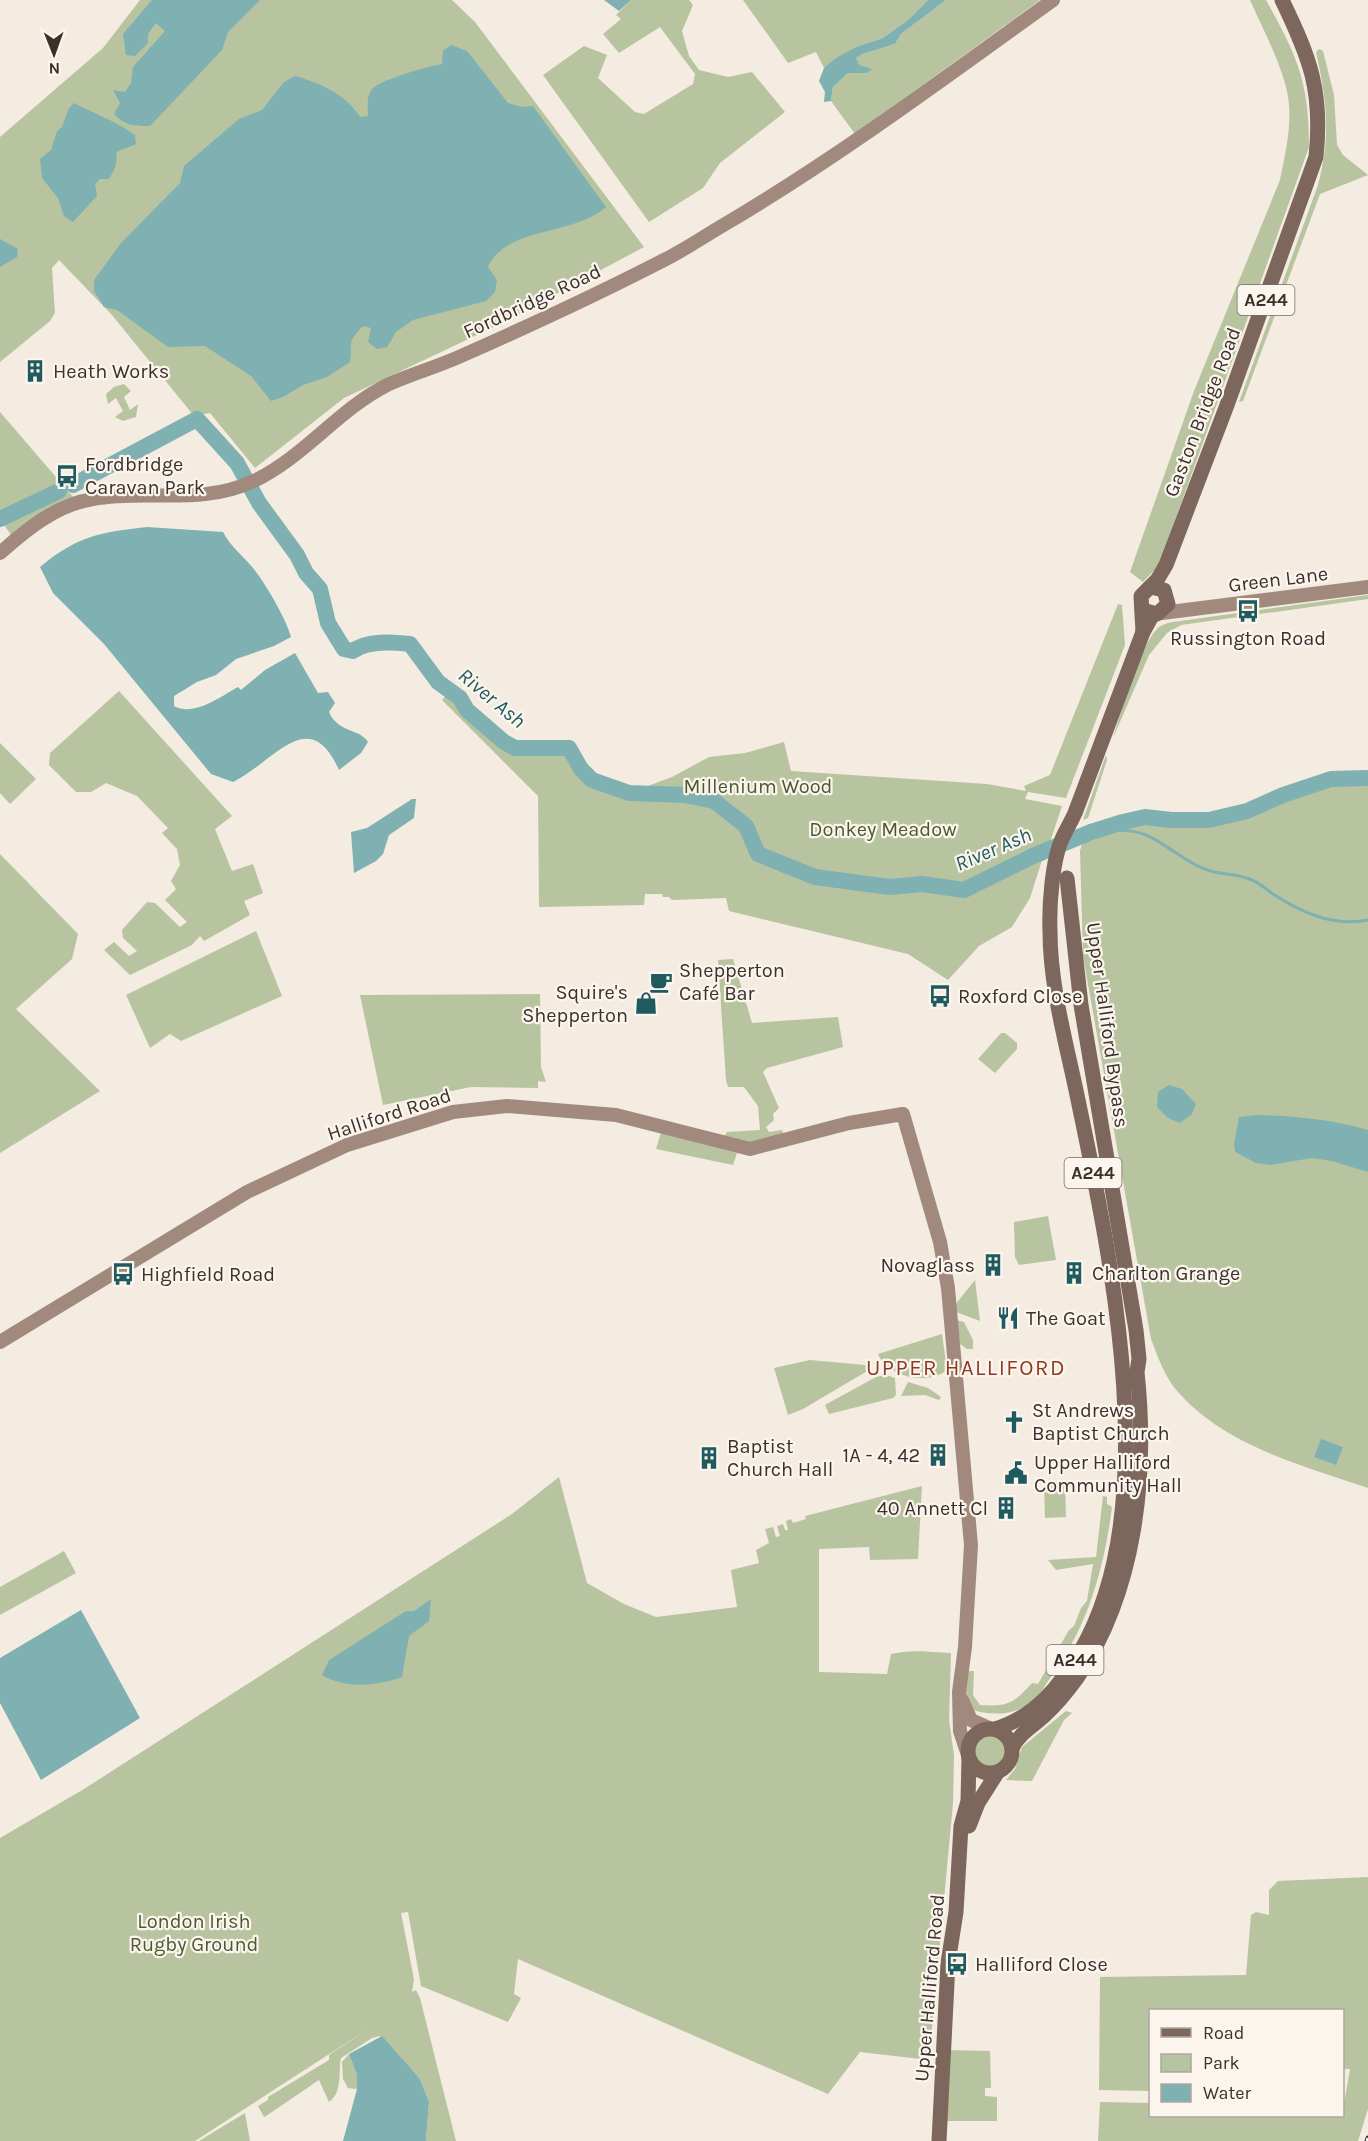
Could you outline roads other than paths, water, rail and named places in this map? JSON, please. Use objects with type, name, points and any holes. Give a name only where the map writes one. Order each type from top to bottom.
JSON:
[{"type":"main road","name":"Gaston Bridge Road","points":[[1150,587],[1166,565],[1239,373],[1316,157],[1319,115],[1312,72],[1306,50],[1282,0]]},
{"type":"main road","name":"Gaston Bridge Road","points":[[1166,565],[1167,595]]},
{"type":"main road","points":[[1150,587],[1159,587],[1167,595],[1168,604],[1152,611],[1141,596],[1150,587]]},
{"type":"main road","name":"A244","points":[[1050,916],[1072,821],[1152,611]]},
{"type":"main road","name":"A244","points":[[1065,845],[1067,878]]},
{"type":"main road","points":[[1050,916],[1059,912],[1061,891],[1067,878]]},
{"type":"main road","name":"Upper Halliford Bypass","points":[[1012,1748],[1023,1733],[1043,1718],[1065,1694],[1084,1668],[1106,1628],[1127,1561],[1140,1463],[1137,1372],[1139,1359],[1136,1330],[1080,1005],[1067,878]]},
{"type":"main road","name":"Upper Halliford Bypass","points":[[992,1729],[1012,1724],[1036,1709],[1056,1688],[1084,1646],[1108,1583],[1124,1489],[1124,1404],[1112,1284],[1094,1174],[1054,982],[1050,916]]},
{"type":"main road","points":[[992,1729],[1008,1738],[1012,1748],[1010,1761],[997,1773],[979,1770],[968,1755],[971,1738],[977,1732],[992,1729]]},
{"type":"main road","name":"Upper Halliford Road","points":[[939,2141],[948,1963],[962,1839],[961,1827],[968,1801],[968,1755]]},
{"type":"main road","name":"Upper Halliford Road","points":[[962,1839],[978,1803],[997,1773]]},
{"type":"street","name":"Fordbridge Road","points":[[0,553],[25,531],[55,511],[85,500],[125,495],[212,495],[235,489],[257,479],[285,462],[349,408],[388,385],[460,357],[666,260],[852,144],[1053,0]]},
{"type":"street","name":"Green Lane","points":[[1152,611],[1193,610],[1368,587]]},
{"type":"street","points":[[1167,595],[1193,610]]},
{"type":"street","name":"Halliford Road","points":[[0,1342],[247,1192],[347,1145],[453,1112],[507,1106],[616,1115],[750,1149],[849,1123],[903,1114]]},
{"type":"street","name":"Upper Halliford Road","points":[[903,1114],[944,1259],[967,1483],[971,1566],[959,1692],[960,1731],[968,1755]]},
{"type":"street","name":"Upper Halliford Road","points":[[959,1692],[971,1720],[992,1729]]},
{"type":"water","points":[[152,0],[260,0],[228,32],[222,50],[150,126],[134,125],[122,121],[114,114],[120,103],[113,90],[125,92],[131,83],[133,67],[165,31],[156,23],[148,34],[148,43],[135,56],[126,55],[123,34]]},
{"type":"water","points":[[604,0],[631,0],[619,11]]},
{"type":"water","points":[[928,0],[946,0],[901,34],[895,44],[856,58],[859,65],[872,69],[867,73],[848,73],[833,87],[831,101],[824,102],[825,92],[819,81],[824,68],[836,58],[858,46],[883,38],[909,19]]},
{"type":"water","points":[[451,45],[467,51],[508,103],[522,107],[533,106],[606,207],[577,223],[510,244],[497,254],[488,267],[497,280],[495,292],[486,301],[413,320],[396,332],[387,347],[377,349],[368,342],[371,328],[363,326],[352,340],[350,362],[327,377],[303,385],[271,401],[251,376],[205,346],[168,347],[117,310],[104,307],[94,291],[94,280],[121,243],[180,183],[184,166],[239,119],[262,110],[284,82],[295,76],[314,82],[340,96],[360,117],[368,116],[368,99],[372,89],[416,70],[442,64],[443,51]]},
{"type":"water","points":[[74,103],[128,130],[135,135],[136,144],[116,152],[117,159],[109,179],[100,179],[95,184],[97,196],[73,222],[64,216],[58,198],[42,178],[40,159],[51,150],[57,131],[62,127],[69,108]]},
{"type":"water","points":[[0,239],[18,249],[17,257],[0,267]]},
{"type":"water","points":[[147,527],[223,532],[263,582],[280,611],[291,637],[274,646],[236,659],[216,675],[197,682],[174,696],[174,706],[190,709],[207,704],[238,687],[241,690],[265,670],[295,653],[318,693],[328,692],[335,703],[329,712],[333,719],[368,742],[361,753],[339,770],[328,750],[316,741],[303,739],[290,743],[233,782],[211,774],[104,644],[53,593],[40,567],[66,548],[90,537]]},
{"type":"water","points":[[412,799],[416,799],[414,818],[389,835],[383,854],[376,861],[354,873],[351,832],[367,828]]},
{"type":"water","points":[[1169,1085],[1182,1089],[1196,1104],[1192,1114],[1180,1123],[1168,1118],[1157,1107],[1158,1092]]},
{"type":"water","points":[[1257,1115],[1313,1119],[1368,1130],[1368,1172],[1332,1161],[1312,1158],[1270,1165],[1256,1163],[1235,1152],[1234,1144],[1239,1117]]},
{"type":"water","points":[[1321,1439],[1343,1447],[1336,1465],[1314,1457]]},
{"type":"water","points":[[431,1599],[429,1621],[409,1636],[402,1677],[361,1685],[341,1682],[322,1675],[329,1660],[406,1611],[414,1611]]},
{"type":"water","points":[[81,1610],[140,1718],[41,1780],[0,1703],[0,1658]]},
{"type":"water","points":[[382,2036],[420,2079],[429,2102],[426,2141],[343,2141],[357,2089],[357,2075],[349,2054]]},
{"type":"waterway","name":"River Ash","points":[[73,485],[197,419],[237,463],[259,503],[297,555],[306,573],[320,589],[328,623],[344,649],[353,651],[365,645],[380,643],[410,644],[438,682],[460,698],[467,710],[504,742],[515,748],[569,748],[581,769],[592,780],[629,793],[685,795],[714,801],[746,826],[758,854],[815,877],[890,887],[922,884],[964,890],[1033,856],[1091,832],[1123,822],[1145,817],[1209,820],[1247,811],[1283,795],[1331,779],[1368,778]]},
{"type":"waterway","name":"River Ash","points":[[0,519],[59,491]]},
{"type":"waterway","points":[[1091,832],[1118,830],[1146,835],[1205,869],[1254,881],[1284,901],[1319,917],[1343,922],[1368,920]]},
{"type":"place","name":"Heath Works","points":[[35,371]]},
{"type":"place","name":"Fordbridge Caravan Park","points":[[67,476]]},
{"type":"place","name":"Russington Road","points":[[1248,611]]},
{"type":"place","name":"Shepperton Café Bar","points":[[661,982]]},
{"type":"place","name":"Roxford Close","points":[[940,996]]},
{"type":"place","name":"Squire's Shepperton","points":[[646,1003]]},
{"type":"place","name":"Novaglass","points":[[993,1265]]},
{"type":"place","name":"Charlton Grange","points":[[1074,1273]]},
{"type":"place","name":"Highfield Road","points":[[123,1274]]},
{"type":"place","name":"The Goat","points":[[1008,1318]]},
{"type":"place","name":"St Andrews Baptist Church","points":[[1014,1422]]},
{"type":"place","name":"1A - 4, 42","points":[[938,1455]]},
{"type":"place","name":"Baptist Church Hall","points":[[709,1458]]},
{"type":"place","name":"Upper Halliford Community Hall","points":[[1016,1473]]},
{"type":"place","name":"40 Annett Cl","points":[[1006,1508]]},
{"type":"place","name":"Halliford Close","points":[[957,1964]]},
{"type":"district","name":"UPPER HALLIFORD","points":[[966,1367]]},
{"type":"park label","name":"Millenium Wood","points":[[758,786]]},
{"type":"park label","name":"Donkey Meadow","points":[[883,829]]},
{"type":"park label","name":"London Irish Rugby Ground","points":[[194,1932]]}]
